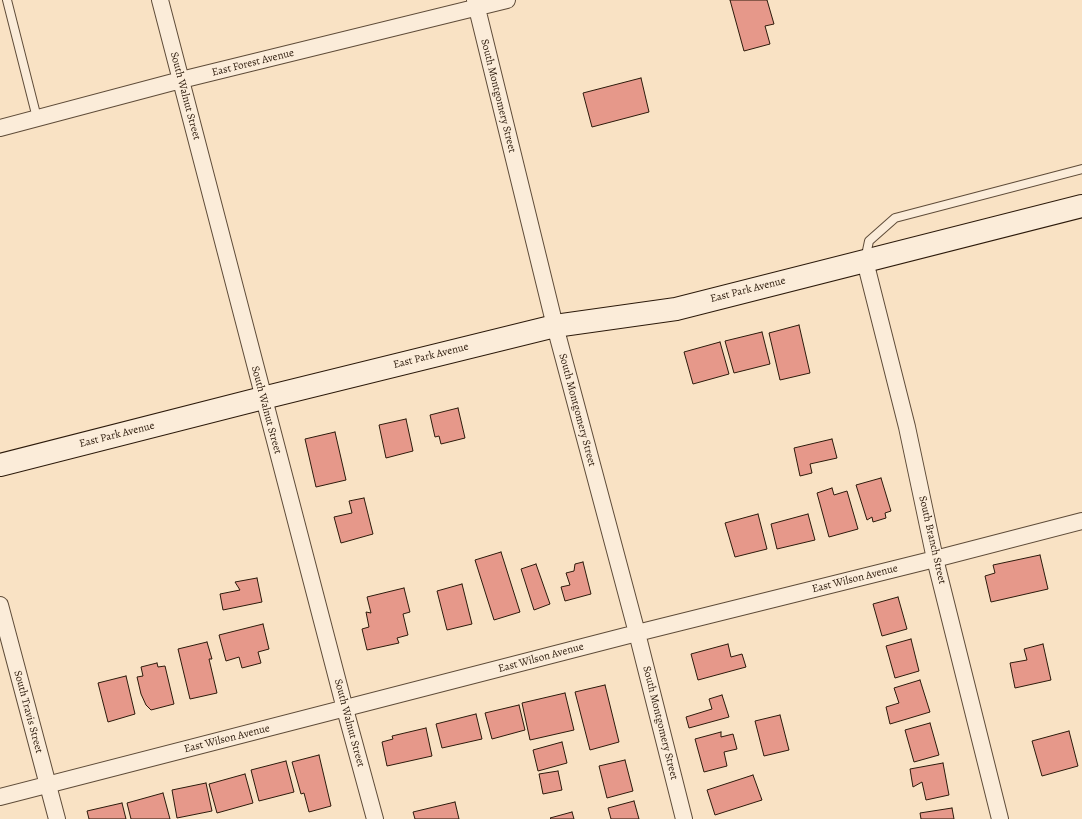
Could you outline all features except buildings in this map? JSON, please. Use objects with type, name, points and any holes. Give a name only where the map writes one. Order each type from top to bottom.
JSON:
[{"type":"street","name":"South Walnut Street","points":[[160,0],[345,709],[376,819]]},
{"type":"street","name":"East Forest Avenue","points":[[0,128],[476,4],[507,0]]},
{"type":"street","name":"South Montgomery Street","points":[[476,4],[555,326],[637,633],[684,819]]},
{"type":"street","name":"East Park Avenue","points":[[0,465],[555,326],[676,309],[1082,206]]},
{"type":"street","name":"South Branch Street","points":[[865,261],[907,427],[935,559],[1000,819]]},
{"type":"street","name":"East Wilson Avenue","points":[[0,797],[637,633],[935,559],[1082,520]]},
{"type":"street","name":"South Travis Street","points":[[0,605],[57,819]]},
{"type":"lane","points":[[7,0],[37,118]]},
{"type":"lane","points":[[865,261],[869,240],[895,218],[1082,169]]}]
